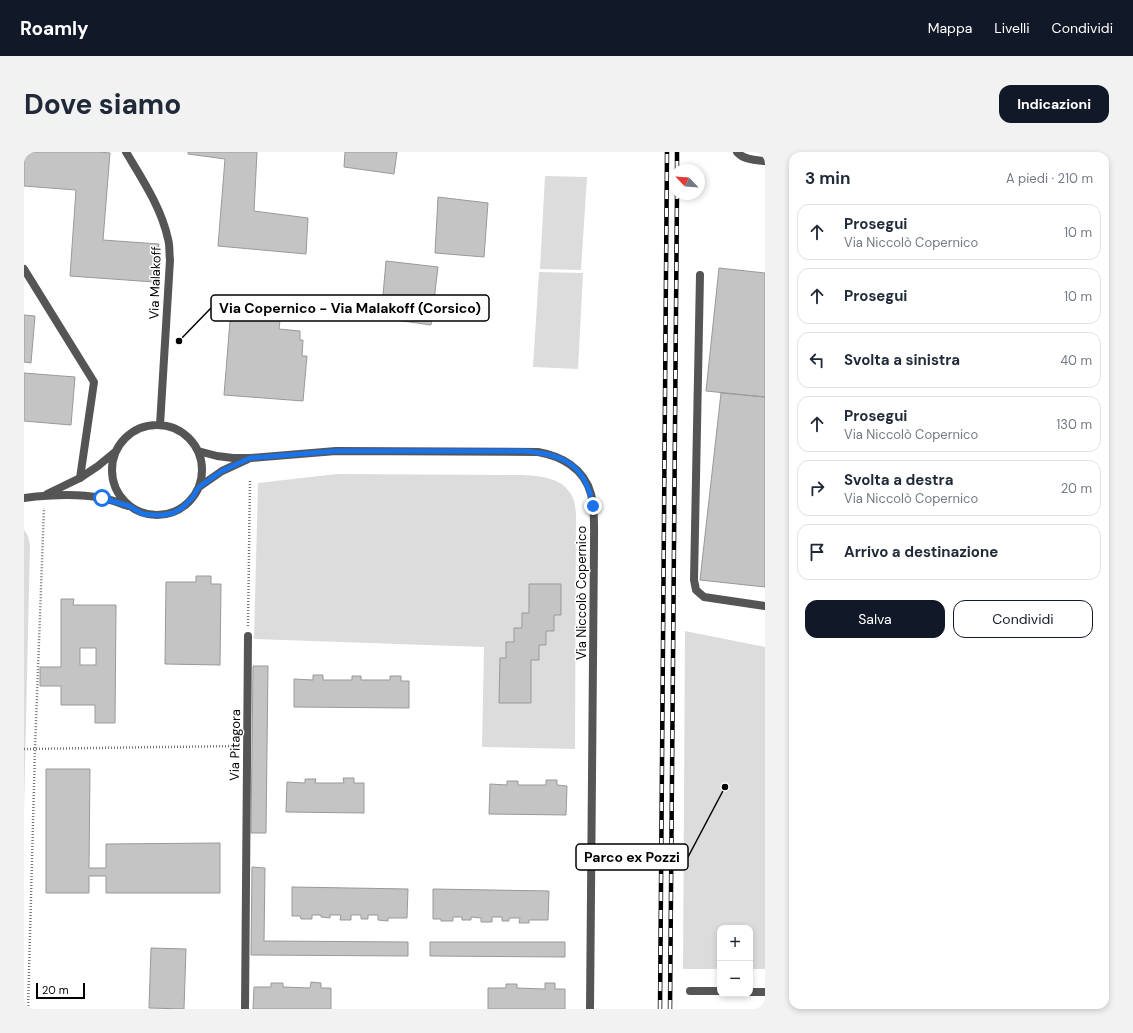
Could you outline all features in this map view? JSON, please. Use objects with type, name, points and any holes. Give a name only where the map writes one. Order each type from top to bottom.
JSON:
[{"type":"street","name":"Via Malakoff","points":[[126,152],[152,197],[162,218],[168,239],[170,260],[160,425]]},
{"type":"street","points":[[737,152],[740,156],[753,160],[765,161]]},
{"type":"street","points":[[24,269],[94,382],[80,478]]},
{"type":"street","points":[[700,275],[694,580],[696,590],[704,596],[765,606]]},
{"type":"street","points":[[24,498],[45,495],[102,498],[129,506],[143,514],[163,515],[173,513],[182,508],[192,498],[199,487],[202,476],[202,464],[198,451],[187,436],[168,426],[151,425],[137,429],[122,441],[115,452],[112,462],[112,472],[116,491],[129,506]]},
{"type":"street","name":"Via Niccolò Copernico","points":[[198,451],[233,458],[336,451],[538,452],[549,454],[561,459],[579,472],[591,493],[593,506],[594,544],[590,1009]]},
{"type":"street","points":[[45,495],[80,478],[115,452]]},
{"type":"street","points":[[199,487],[222,471],[250,458]]},
{"type":"street","name":"Via Pitagora","points":[[245,1009],[248,636]]},
{"type":"street","points":[[690,991],[717,991]]},
{"type":"street","points":[[753,992],[765,992]]},
{"type":"path","points":[[248,636],[250,480]]},
{"type":"path","points":[[28,1009],[35,749],[45,495]]},
{"type":"path","points":[[24,749],[246,746]]},
{"type":"path","points":[[24,989],[29,992]]},
{"type":"shaded area","points":[[545,176],[587,177],[581,270],[540,269]]},
{"type":"shaded area","points":[[539,272],[583,273],[578,369],[533,367]]},
{"type":"shaded area","points":[[337,474],[530,475],[551,479],[563,485],[568,490],[574,500],[576,512],[575,749],[482,747],[484,647],[254,639],[258,483]]},
{"type":"shaded area","points":[[24,530],[28,536],[30,545],[24,811]]},
{"type":"shaded area","points":[[685,631],[765,647],[765,969],[753,969],[753,925],[717,925],[717,969],[683,969]]},
{"type":"building","points":[[24,152],[110,153],[103,240],[159,244],[154,282],[70,276],[76,190],[24,186]]},
{"type":"building","points":[[188,152],[257,152],[254,211],[308,218],[306,254],[218,246],[225,159],[188,154]]},
{"type":"building","points":[[345,152],[397,152],[394,174],[344,167]]},
{"type":"building","points":[[438,197],[488,203],[484,257],[435,253]]},
{"type":"building","points":[[386,261],[438,267],[431,325],[381,318]]},
{"type":"building","points":[[719,268],[765,273],[765,397],[706,391]]},
{"type":"building","points":[[236,304],[265,306],[265,311],[281,312],[279,329],[300,331],[300,340],[303,340],[302,356],[307,356],[303,401],[224,395],[230,321],[234,321]]},
{"type":"building","points":[[24,315],[35,316],[31,363],[24,362]]},
{"type":"building","points":[[24,373],[75,377],[71,425],[24,421]]},
{"type":"building","points":[[721,393],[765,397],[765,587],[700,580]]},
{"type":"building","points":[[196,576],[211,576],[211,584],[221,584],[220,665],[165,664],[166,582],[196,582]]},
{"type":"building","points":[[529,584],[561,584],[561,615],[554,615],[554,631],[546,631],[546,645],[539,645],[539,660],[531,660],[531,703],[499,703],[500,658],[506,658],[506,642],[514,642],[514,628],[522,628],[522,613],[529,613]]},
{"type":"building","points":[[61,599],[74,599],[73,605],[116,605],[115,723],[95,723],[95,705],[61,705],[61,686],[40,686],[40,667],[61,667]],"holes":[[[80,648],[96,648],[96,665],[80,665]]]},
{"type":"building","points":[[253,666],[268,666],[266,833],[251,833]]},
{"type":"building","points":[[313,675],[323,675],[323,680],[352,680],[352,676],[361,676],[361,680],[390,680],[390,676],[401,676],[401,681],[409,681],[409,708],[294,707],[294,679],[313,680]]},
{"type":"building","points":[[46,769],[90,769],[89,868],[106,868],[106,844],[220,843],[220,893],[106,893],[106,876],[89,876],[89,893],[46,893]]},
{"type":"building","points":[[343,778],[354,778],[354,783],[364,783],[364,813],[286,812],[287,782],[305,783],[305,779],[316,779],[315,783],[344,783]]},
{"type":"building","points":[[546,780],[557,780],[557,785],[567,786],[566,815],[489,814],[490,784],[507,785],[507,781],[518,781],[518,785],[546,785]]},
{"type":"building","points":[[252,867],[265,868],[264,941],[408,942],[408,956],[251,955]]},
{"type":"building","points":[[292,887],[408,889],[407,918],[388,918],[388,921],[378,920],[378,915],[368,915],[368,919],[361,919],[361,915],[351,915],[351,920],[340,920],[341,915],[330,915],[330,918],[321,917],[321,915],[312,915],[312,919],[301,919],[300,916],[292,916]]},
{"type":"building","points":[[433,889],[549,891],[548,920],[529,920],[529,923],[519,923],[520,918],[509,918],[509,921],[502,921],[502,917],[492,917],[492,922],[481,922],[481,918],[471,917],[471,920],[462,920],[462,917],[453,917],[453,921],[433,919]]},
{"type":"building","points":[[430,942],[565,942],[565,957],[430,956]]},
{"type":"building","points":[[151,948],[186,949],[184,1009],[149,1008]]},
{"type":"building","points":[[311,982],[321,983],[321,988],[331,988],[331,1009],[253,1009],[254,987],[271,987],[271,983],[283,983],[283,987],[310,988]]},
{"type":"building","points":[[545,983],[555,983],[555,989],[565,989],[565,1009],[488,1009],[488,988],[506,988],[506,984],[517,984],[517,988],[545,989]]},
{"type":"railway","points":[[660,1009],[667,152]]},
{"type":"railway","points":[[677,152],[677,164]]},
{"type":"railway","points":[[670,1009],[677,200]]},
{"type":"place","name":"Via Copernico - Via Malakoff (Corsico)","points":[[179,341]]},
{"type":"place","name":"Parco ex Pozzi","points":[[725,787]]},
{"type":"route","points":[[102,498],[129,506],[143,514],[163,515],[173,513],[182,508],[192,498],[199,487],[222,471],[250,458],[336,451],[522,451],[549,454],[572,466],[579,472],[586,482],[591,493],[593,506]]}]
